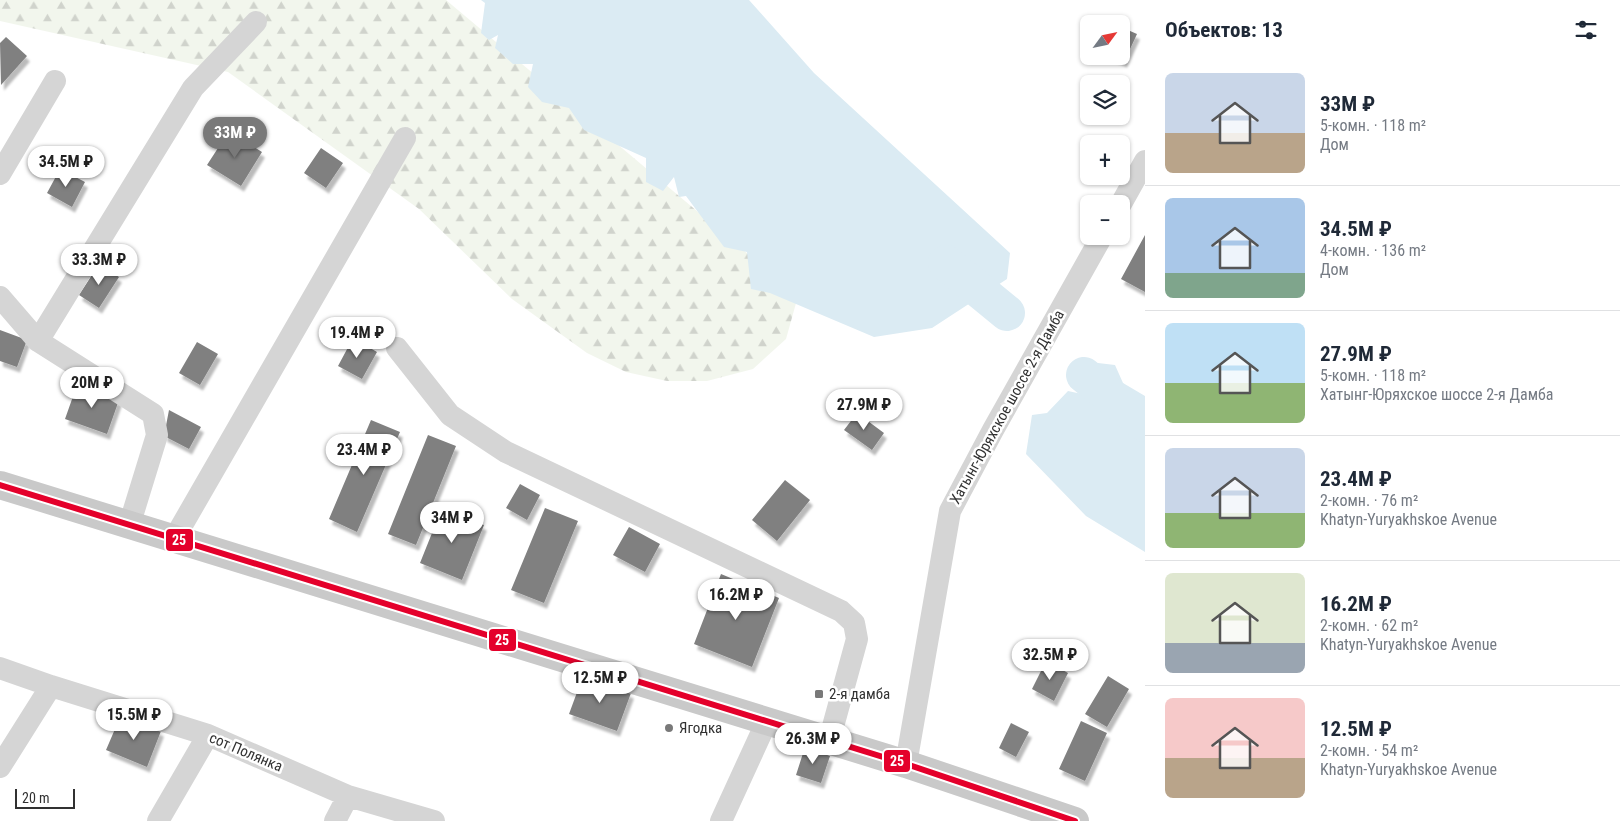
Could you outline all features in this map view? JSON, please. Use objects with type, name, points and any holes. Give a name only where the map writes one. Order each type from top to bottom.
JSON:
[{"type":"main road","points":[[0,485],[766,723],[906,764],[1075,821]]},
{"type":"street","points":[[38,341],[193,88],[256,22]]},
{"type":"street","points":[[0,174],[55,81]]},
{"type":"street","points":[[174,540],[405,138]]},
{"type":"street","points":[[1126,195],[1145,161]]},
{"type":"street","name":"Хатынг-Юряхское шоссе 2-я Дамба","points":[[906,764],[950,511],[993,430],[1097,245]]},
{"type":"street","points":[[0,297],[38,341],[153,414],[157,435],[129,526]]},
{"type":"street","points":[[397,348],[450,415],[506,452],[841,612],[854,623],[856,639],[829,741]]},
{"type":"street","name":"сот Полянка","points":[[0,668],[208,735],[348,796],[434,821]]},
{"type":"street","points":[[0,767],[51,686]]},
{"type":"street","points":[[721,821],[766,723]]},
{"type":"street","points":[[158,821],[208,735]]},
{"type":"street","points":[[335,821],[348,796]]},
{"type":"green space","points":[[0,0],[446,0],[798,296],[786,339],[753,369],[707,381],[667,381],[626,372],[587,353],[512,299],[419,209],[228,72],[0,21]]},
{"type":"shaded area","points":[[481,0],[749,0],[814,73],[1010,253],[1007,279],[932,328],[874,337],[770,293],[751,289],[747,252],[724,247],[686,196],[679,197],[674,177],[663,191],[646,182],[646,158],[584,130],[569,108],[542,102],[528,87],[533,64],[513,64],[495,48],[498,35],[489,40],[481,33],[485,3]]},
{"type":"shaded area","points":[[1098,363],[1115,365],[1123,383],[1145,396],[1145,552],[1086,516],[1026,454],[1032,415],[1047,413],[1068,391],[1091,396]]},
{"type":"building","points":[[1130,31],[1137,34],[1130,49]]},
{"type":"building","points":[[6,37],[27,56],[1,85],[0,43]]},
{"type":"building","points":[[229,131],[262,152],[241,186],[207,165]]},
{"type":"building","points":[[321,148],[343,163],[326,188],[304,173]]},
{"type":"building","points":[[60,169],[85,182],[72,207],[47,193]]},
{"type":"building","points":[[1145,235],[1145,292],[1121,279]]},
{"type":"building","points":[[99,264],[119,277],[99,308],[79,295]]},
{"type":"building","points":[[0,330],[27,340],[17,367],[0,361]]},
{"type":"building","points":[[353,338],[377,352],[362,379],[338,366]]},
{"type":"building","points":[[197,342],[218,354],[200,385],[179,373]]},
{"type":"building","points":[[77,385],[119,400],[107,434],[65,419]]},
{"type":"building","points":[[169,410],[201,427],[189,449],[164,436]]},
{"type":"building","points":[[857,413],[884,433],[872,450],[844,430]]},
{"type":"building","points":[[371,420],[400,432],[357,532],[329,519]]},
{"type":"building","points":[[428,435],[456,446],[416,545],[388,534]]},
{"type":"building","points":[[785,480],[810,500],[777,541],[752,520]]},
{"type":"building","points":[[520,484],[540,495],[527,520],[506,508]]},
{"type":"building","points":[[442,508],[484,525],[462,580],[420,563]]},
{"type":"building","points":[[545,508],[578,521],[544,603],[511,590]]},
{"type":"building","points":[[629,527],[660,544],[645,572],[613,555]]},
{"type":"building","points":[[721,574],[779,598],[752,667],[694,644]]},
{"type":"building","points":[[1046,661],[1068,673],[1054,701],[1032,689]]},
{"type":"building","points":[[583,676],[631,693],[617,731],[569,714]]},
{"type":"building","points":[[1108,676],[1129,689],[1107,727],[1085,714]]},
{"type":"building","points":[[121,715],[161,731],[147,767],[106,750]]},
{"type":"building","points":[[1081,721],[1107,733],[1085,781],[1059,769]]},
{"type":"building","points":[[1011,723],[1029,732],[1016,757],[999,748]]},
{"type":"building","points":[[805,747],[830,756],[821,783],[796,775]]},
{"type":"waterway","points":[[946,263],[1007,313]]},
{"type":"waterway","points":[[1084,375],[1145,424]]},
{"type":"transit line","name":"25","points":[[0,485],[906,764],[1075,821]]},
{"type":"place","name":"2-я дамба","points":[[819,694]]},
{"type":"place","name":"Ягодка","points":[[669,728]]}]
